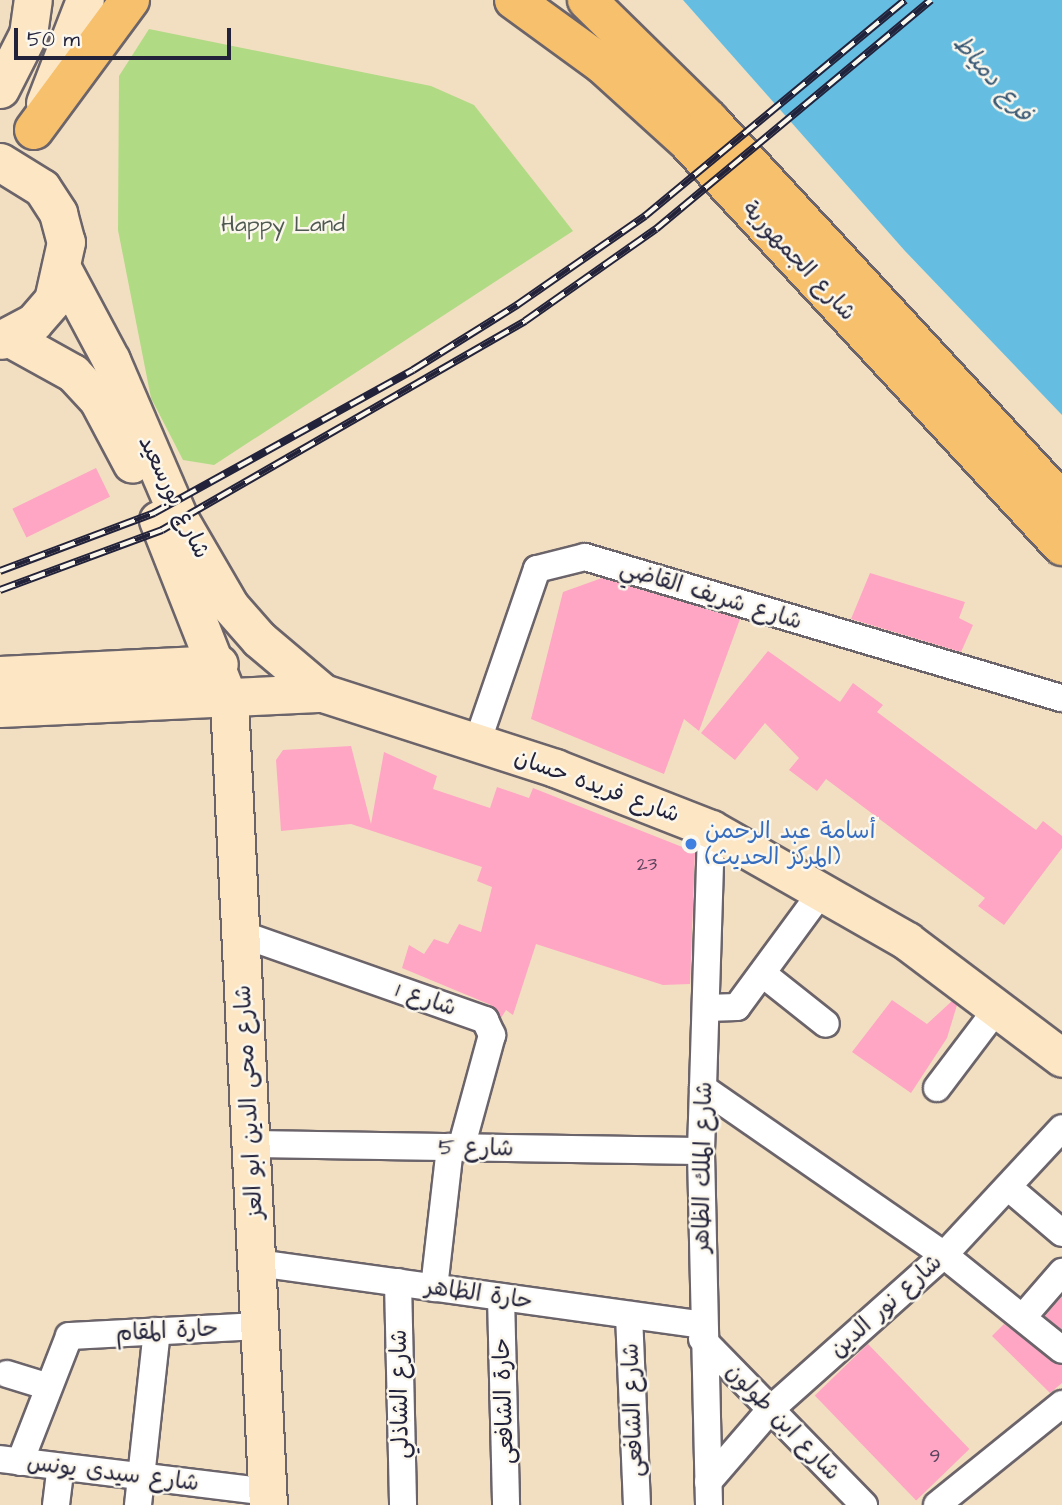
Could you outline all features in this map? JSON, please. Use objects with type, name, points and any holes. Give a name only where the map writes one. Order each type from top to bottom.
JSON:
[{"type":"main road","points":[[0,89],[28,34],[33,0]]},
{"type":"main road","points":[[34,130],[85,0]]},
{"type":"main road","points":[[4,338],[53,300],[64,272],[58,213],[9,165],[130,0]]},
{"type":"main road","name":"شارع الجمهورية","points":[[514,0],[602,64],[687,141],[1062,546]]},
{"type":"main road","name":"شارع الجمهورية","points":[[587,0],[709,120],[1062,502]]},
{"type":"main road","name":"شارع بورسعيد","points":[[64,272],[111,360],[180,520],[230,606],[258,639],[323,693]]},
{"type":"main road","name":"شارع بورسعيد","points":[[4,338],[73,373],[98,400],[219,664],[229,700]]},
{"type":"main road","points":[[0,675],[219,664]]},
{"type":"main road","points":[[0,708],[229,700],[323,693]]},
{"type":"main road","name":"شارع فريده حسان","points":[[323,693],[477,743],[711,829],[823,890],[999,1006],[1062,1058]]},
{"type":"main road","name":"شارع محى الدين ابو العز","points":[[229,700],[268,1498]]},
{"type":"street","name":"شارع شريف القاضي","points":[[477,743],[537,569],[585,557],[1062,698]]},
{"type":"street","name":"شارع الملك الظاهر","points":[[708,1494],[702,1332],[701,1152],[711,829]]},
{"type":"street","points":[[706,1008],[737,1007],[823,890]]},
{"type":"street","name":"شارع 1","points":[[241,934],[485,1020],[492,1035],[456,1147],[434,1287]]},
{"type":"street","points":[[763,974],[826,1024]]},
{"type":"street","points":[[937,1088],[999,1006]]},
{"type":"street","points":[[703,1088],[944,1255],[1062,1350]]},
{"type":"street","name":"شارع نور الدين","points":[[708,1494],[771,1409],[944,1255],[1062,1128]]},
{"type":"street","name":"شارع 5","points":[[251,1144],[701,1152]]},
{"type":"street","points":[[1008,1187],[1062,1233]]},
{"type":"street","name":"حارة الظاهر","points":[[257,1263],[629,1315],[702,1332]]},
{"type":"street","points":[[1023,1317],[1062,1272]]},
{"type":"street","name":"شارع الشاذلي","points":[[398,1282],[403,1505]]},
{"type":"street","name":"حارة الشافعى","points":[[501,1297],[506,1505]]},
{"type":"street","name":"شارع الشافعى","points":[[629,1315],[637,1505]]},
{"type":"street","name":"حارة المقام","points":[[46,1386],[61,1343],[74,1335],[260,1326]]},
{"type":"street","points":[[138,1505],[157,1331]]},
{"type":"street","name":"شارع ابن طولون","points":[[702,1332],[771,1409],[864,1505]]},
{"type":"street","points":[[7,1374],[46,1386],[10,1461]]},
{"type":"street","points":[[937,1505],[1062,1404]]},
{"type":"street","name":"شارع سيدى يونس","points":[[10,1461],[141,1476],[268,1498]]},
{"type":"street","points":[[56,1505],[61,1467]]},
{"type":"green space","name":"Happy Land","points":[[149,29],[431,86],[474,105],[573,231],[214,465],[183,460],[151,398],[118,230],[119,76]]},
{"type":"water","name":"فرع دمياط","points":[[683,0],[1062,0],[1062,415],[905,251]]},
{"type":"building","points":[[96,468],[110,497],[26,538],[12,509]]},
{"type":"building","points":[[870,573],[965,602],[959,618],[973,625],[961,652],[851,619]]},
{"type":"building","points":[[602,578],[740,619],[699,731],[684,719],[664,774],[531,719],[563,592]]},
{"type":"building","points":[[768,651],[840,702],[853,683],[883,705],[877,712],[1036,830],[1043,821],[1062,836],[1062,848],[1004,925],[978,906],[985,898],[826,779],[817,791],[789,770],[799,758],[765,723],[735,760],[701,733]]},
{"type":"building","points":[[351,746],[371,824],[384,752],[437,776],[433,789],[490,808],[497,787],[529,798],[533,788],[695,852],[690,984],[663,985],[536,944],[513,1015],[506,1010],[501,1018],[491,1005],[402,968],[409,945],[424,954],[434,939],[448,944],[459,924],[481,932],[492,887],[477,881],[482,867],[351,824],[281,831],[276,760],[283,750]]},
{"type":"building","points":[[892,1000],[927,1024],[952,1001],[957,1005],[947,1038],[911,1093],[852,1052]]},
{"type":"building","points":[[1062,1296],[1062,1330],[1045,1316]]},
{"type":"building","points":[[1004,1324],[1062,1365],[1062,1383],[1050,1393],[992,1336]]},
{"type":"building","points":[[868,1344],[969,1449],[916,1500],[815,1395]]},
{"type":"railway","points":[[0,571],[154,513],[413,370],[517,305],[645,216],[905,0]]},
{"type":"railway","points":[[0,590],[162,530],[525,321],[656,229],[931,0]]},
{"type":"place","name":"أسامة عبد الرحمن (المركز الحديث)","points":[[691,844]]}]
